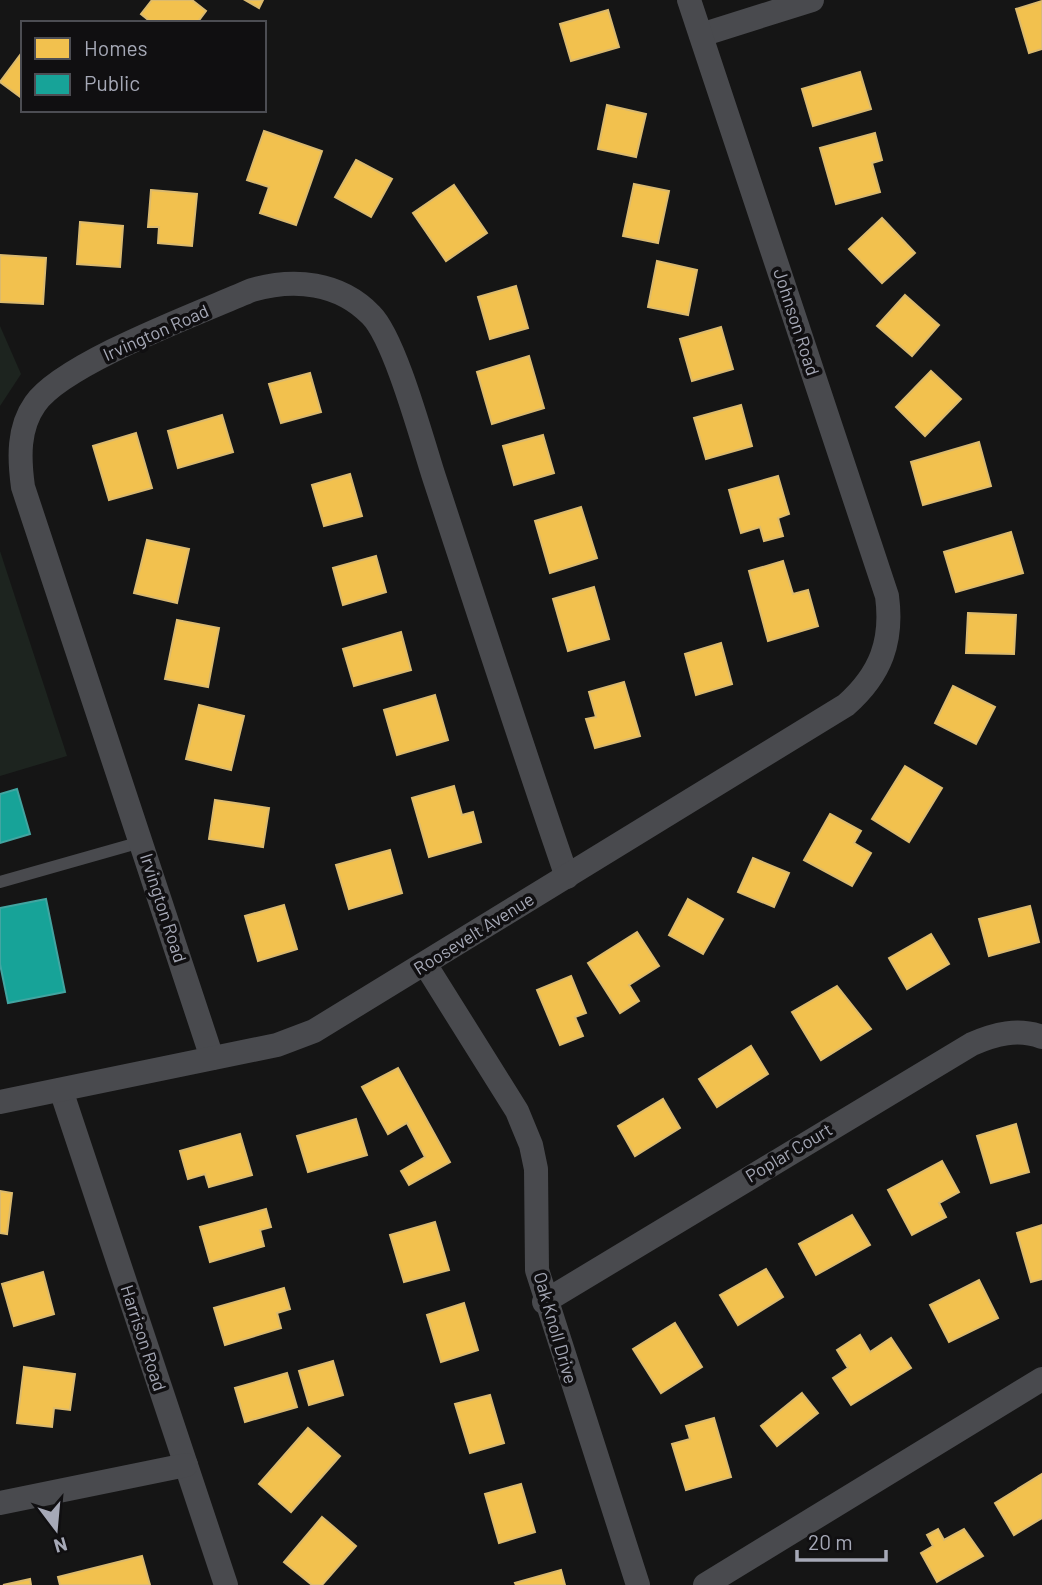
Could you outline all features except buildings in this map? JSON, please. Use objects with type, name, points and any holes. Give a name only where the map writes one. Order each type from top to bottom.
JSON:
[{"type":"street","name":"Johnson Road","points":[[689,0],[887,596],[890,617],[887,646]]},
{"type":"street","points":[[701,35],[812,0]]},
{"type":"street","name":"Irvington Road","points":[[212,1058],[23,486],[19,455],[23,432],[33,406],[44,392],[82,366],[252,290],[277,283],[302,282],[328,288],[355,301],[372,316],[383,333],[567,877]]},
{"type":"street","name":"Roosevelt Avenue","points":[[0,1102],[277,1045],[314,1031],[846,705],[866,687],[881,664],[887,646]]},
{"type":"street","name":"Oak Knoll Drive","points":[[425,964],[517,1111],[531,1145],[536,1169],[537,1270],[544,1302],[638,1585]]},
{"type":"street","name":"Poplar Court","points":[[544,1302],[972,1044],[1009,1032],[1030,1033],[1042,1037]]},
{"type":"street","name":"Harrison Road","points":[[61,1090],[226,1585]]},
{"type":"street","points":[[705,1585],[1042,1379]]},
{"type":"street","points":[[0,1503],[186,1465]]},
{"type":"lane","points":[[0,882],[141,842]]},
{"type":"shaded area","points":[[0,326],[21,374],[0,406]]},
{"type":"shaded area","points":[[0,551],[67,756],[0,776]]}]
